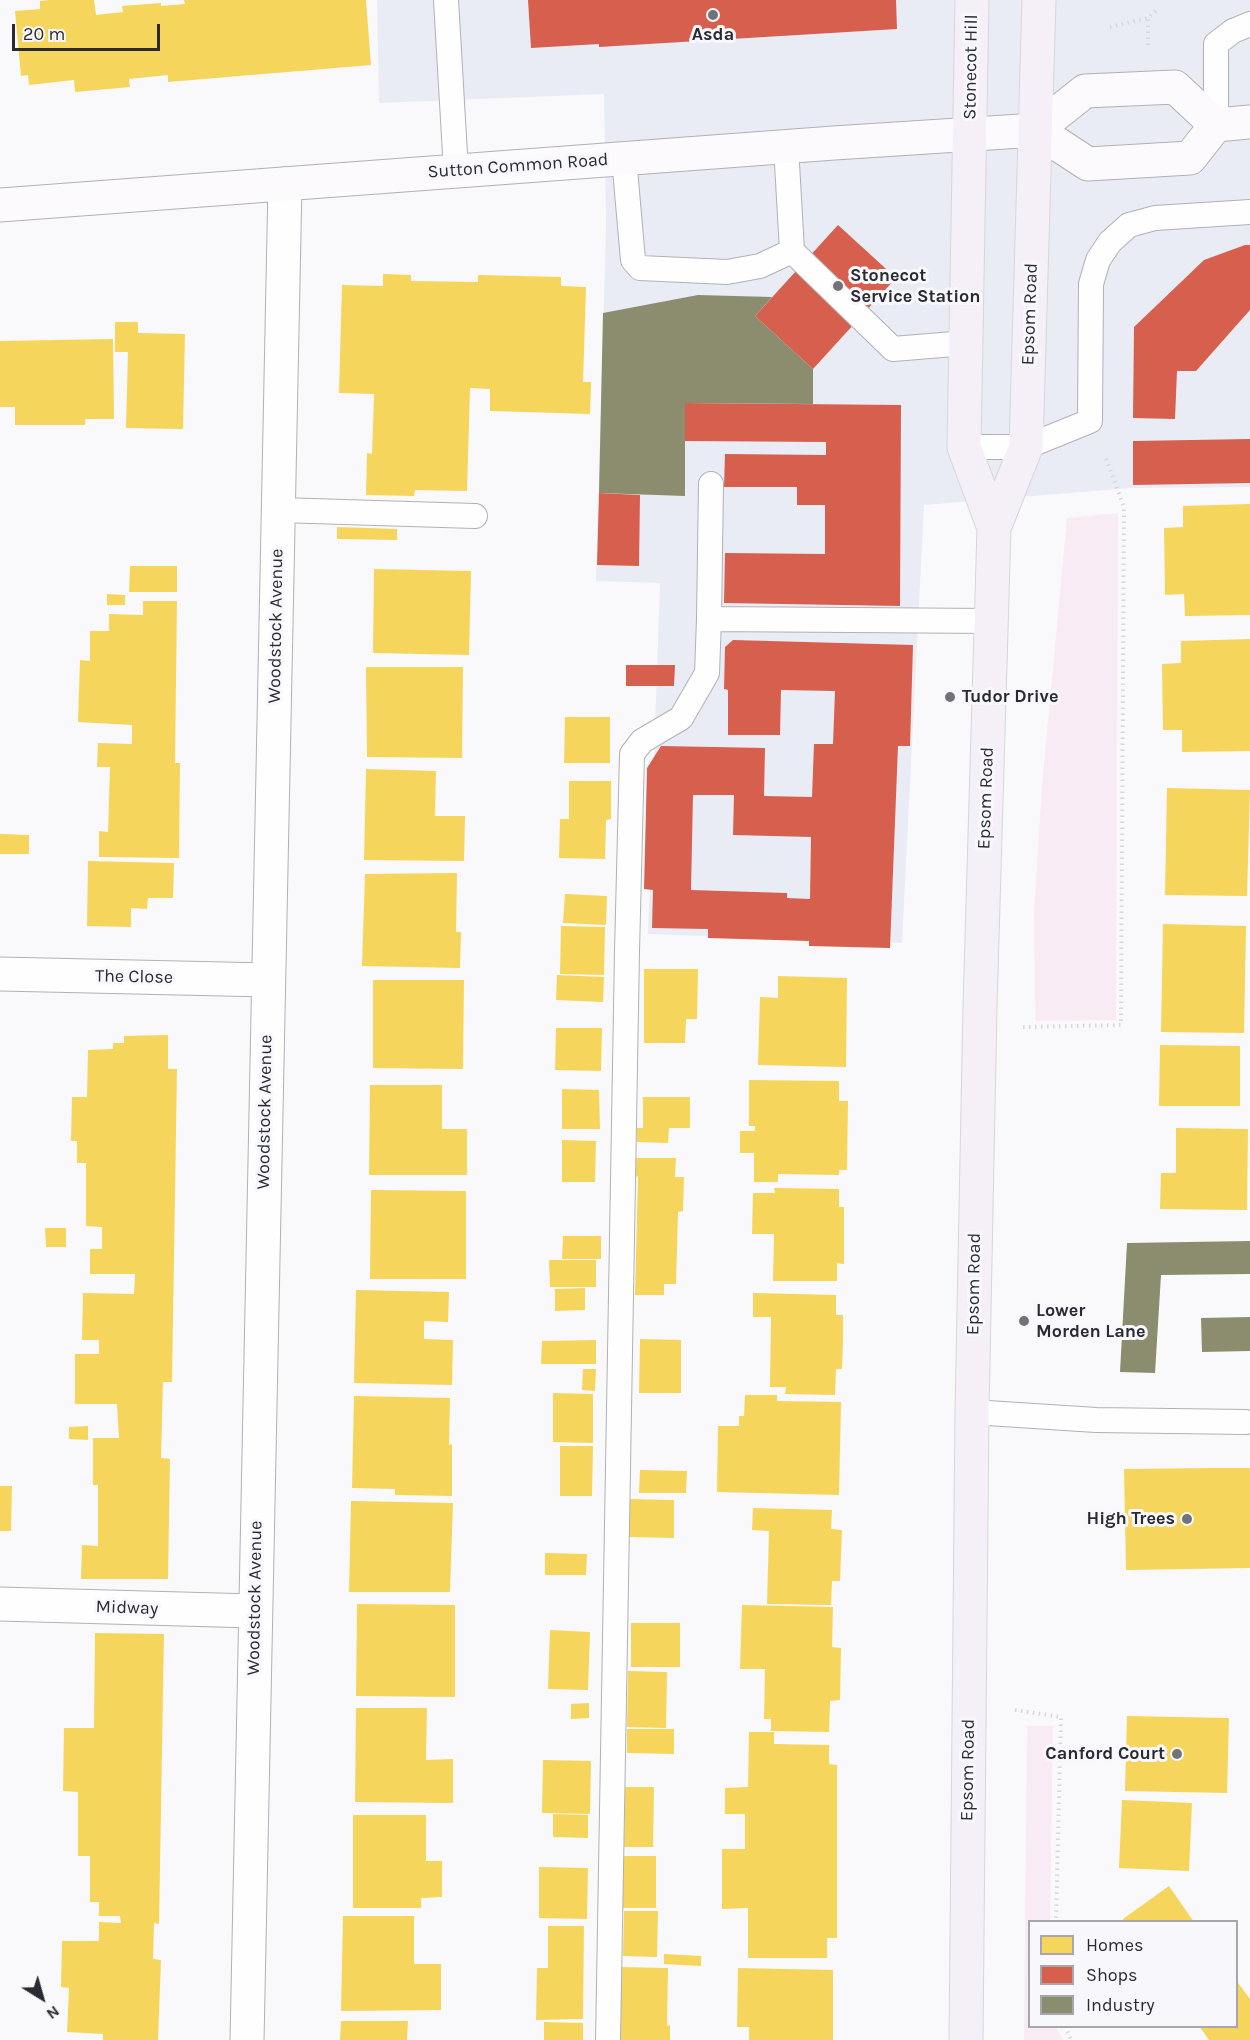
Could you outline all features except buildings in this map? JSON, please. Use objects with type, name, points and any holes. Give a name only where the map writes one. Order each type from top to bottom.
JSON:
[{"type":"highway","name":"Stonecot Hill","points":[[970,134],[972,0]]},
{"type":"highway","points":[[1036,130],[1039,0]]},
{"type":"highway","name":"Epsom Road","points":[[966,2040],[972,1412],[980,1007],[994,528],[1026,447],[1036,130]]},
{"type":"highway","name":"Epsom Road","points":[[970,134],[964,447],[994,528]]},
{"type":"main road","points":[[1216,124],[1190,159],[1088,164],[1036,130],[1085,91],[1148,88],[1175,87],[1216,124],[1250,122]]},
{"type":"main road","name":"Sutton Common Road","points":[[0,205],[786,146],[1036,130]]},
{"type":"street","name":"Woodstock Avenue","points":[[247,2040],[285,184]]},
{"type":"street","name":"The Close","points":[[0,974],[268,980]]},
{"type":"street","name":"Midway","points":[[0,1604],[254,1611]]},
{"type":"lane","points":[[446,0],[456,171]]},
{"type":"lane","points":[[1216,124],[1216,44],[1233,31],[1250,24]]},
{"type":"lane","points":[[786,146],[792,251],[894,349],[966,343]]},
{"type":"lane","points":[[624,158],[633,260],[640,268],[727,272],[760,266],[792,251]]},
{"type":"lane","points":[[964,447],[1026,447],[1090,421],[1091,284],[1098,261],[1110,242],[1129,225],[1155,218],[1250,212]]},
{"type":"lane","points":[[608,2040],[626,963],[632,754],[642,741],[681,718],[707,673],[711,484]]},
{"type":"lane","points":[[279,510],[475,516]]},
{"type":"lane","points":[[709,619],[991,621]]},
{"type":"lane","points":[[972,1412],[1096,1420],[1246,1422]]},
{"type":"path","points":[[1110,27],[1148,18],[1158,9]]},
{"type":"path","points":[[1148,18],[1148,52]]},
{"type":"path","points":[[1023,1027],[1121,1025],[1124,507],[1104,456]]},
{"type":"path","points":[[1015,1710],[1061,1718],[1056,1920]]},
{"type":"shaded area","points":[[377,0],[1250,0],[1250,487],[1130,488],[924,505],[902,943],[648,934],[660,583],[596,581],[606,226],[604,94],[379,103]]},
{"type":"shaded area","points":[[1118,513],[1116,1020],[1035,1021],[1034,911],[1042,785],[1067,518]]},
{"type":"shaded area","points":[[1027,1726],[1053,1726],[1050,1920],[1028,1920],[1028,2028],[1057,2028],[1063,2040],[1024,2040]]},
{"type":"place","name":"Asda","points":[[713,15]]},
{"type":"place","name":"Stonecot Service Station","points":[[838,286]]},
{"type":"place","name":"Tudor Drive","points":[[950,697]]},
{"type":"place","name":"Lower Morden Lane","points":[[1024,1321]]},
{"type":"place","name":"High Trees","points":[[1187,1519]]},
{"type":"place","name":"Canford Court","points":[[1177,1754]]}]
